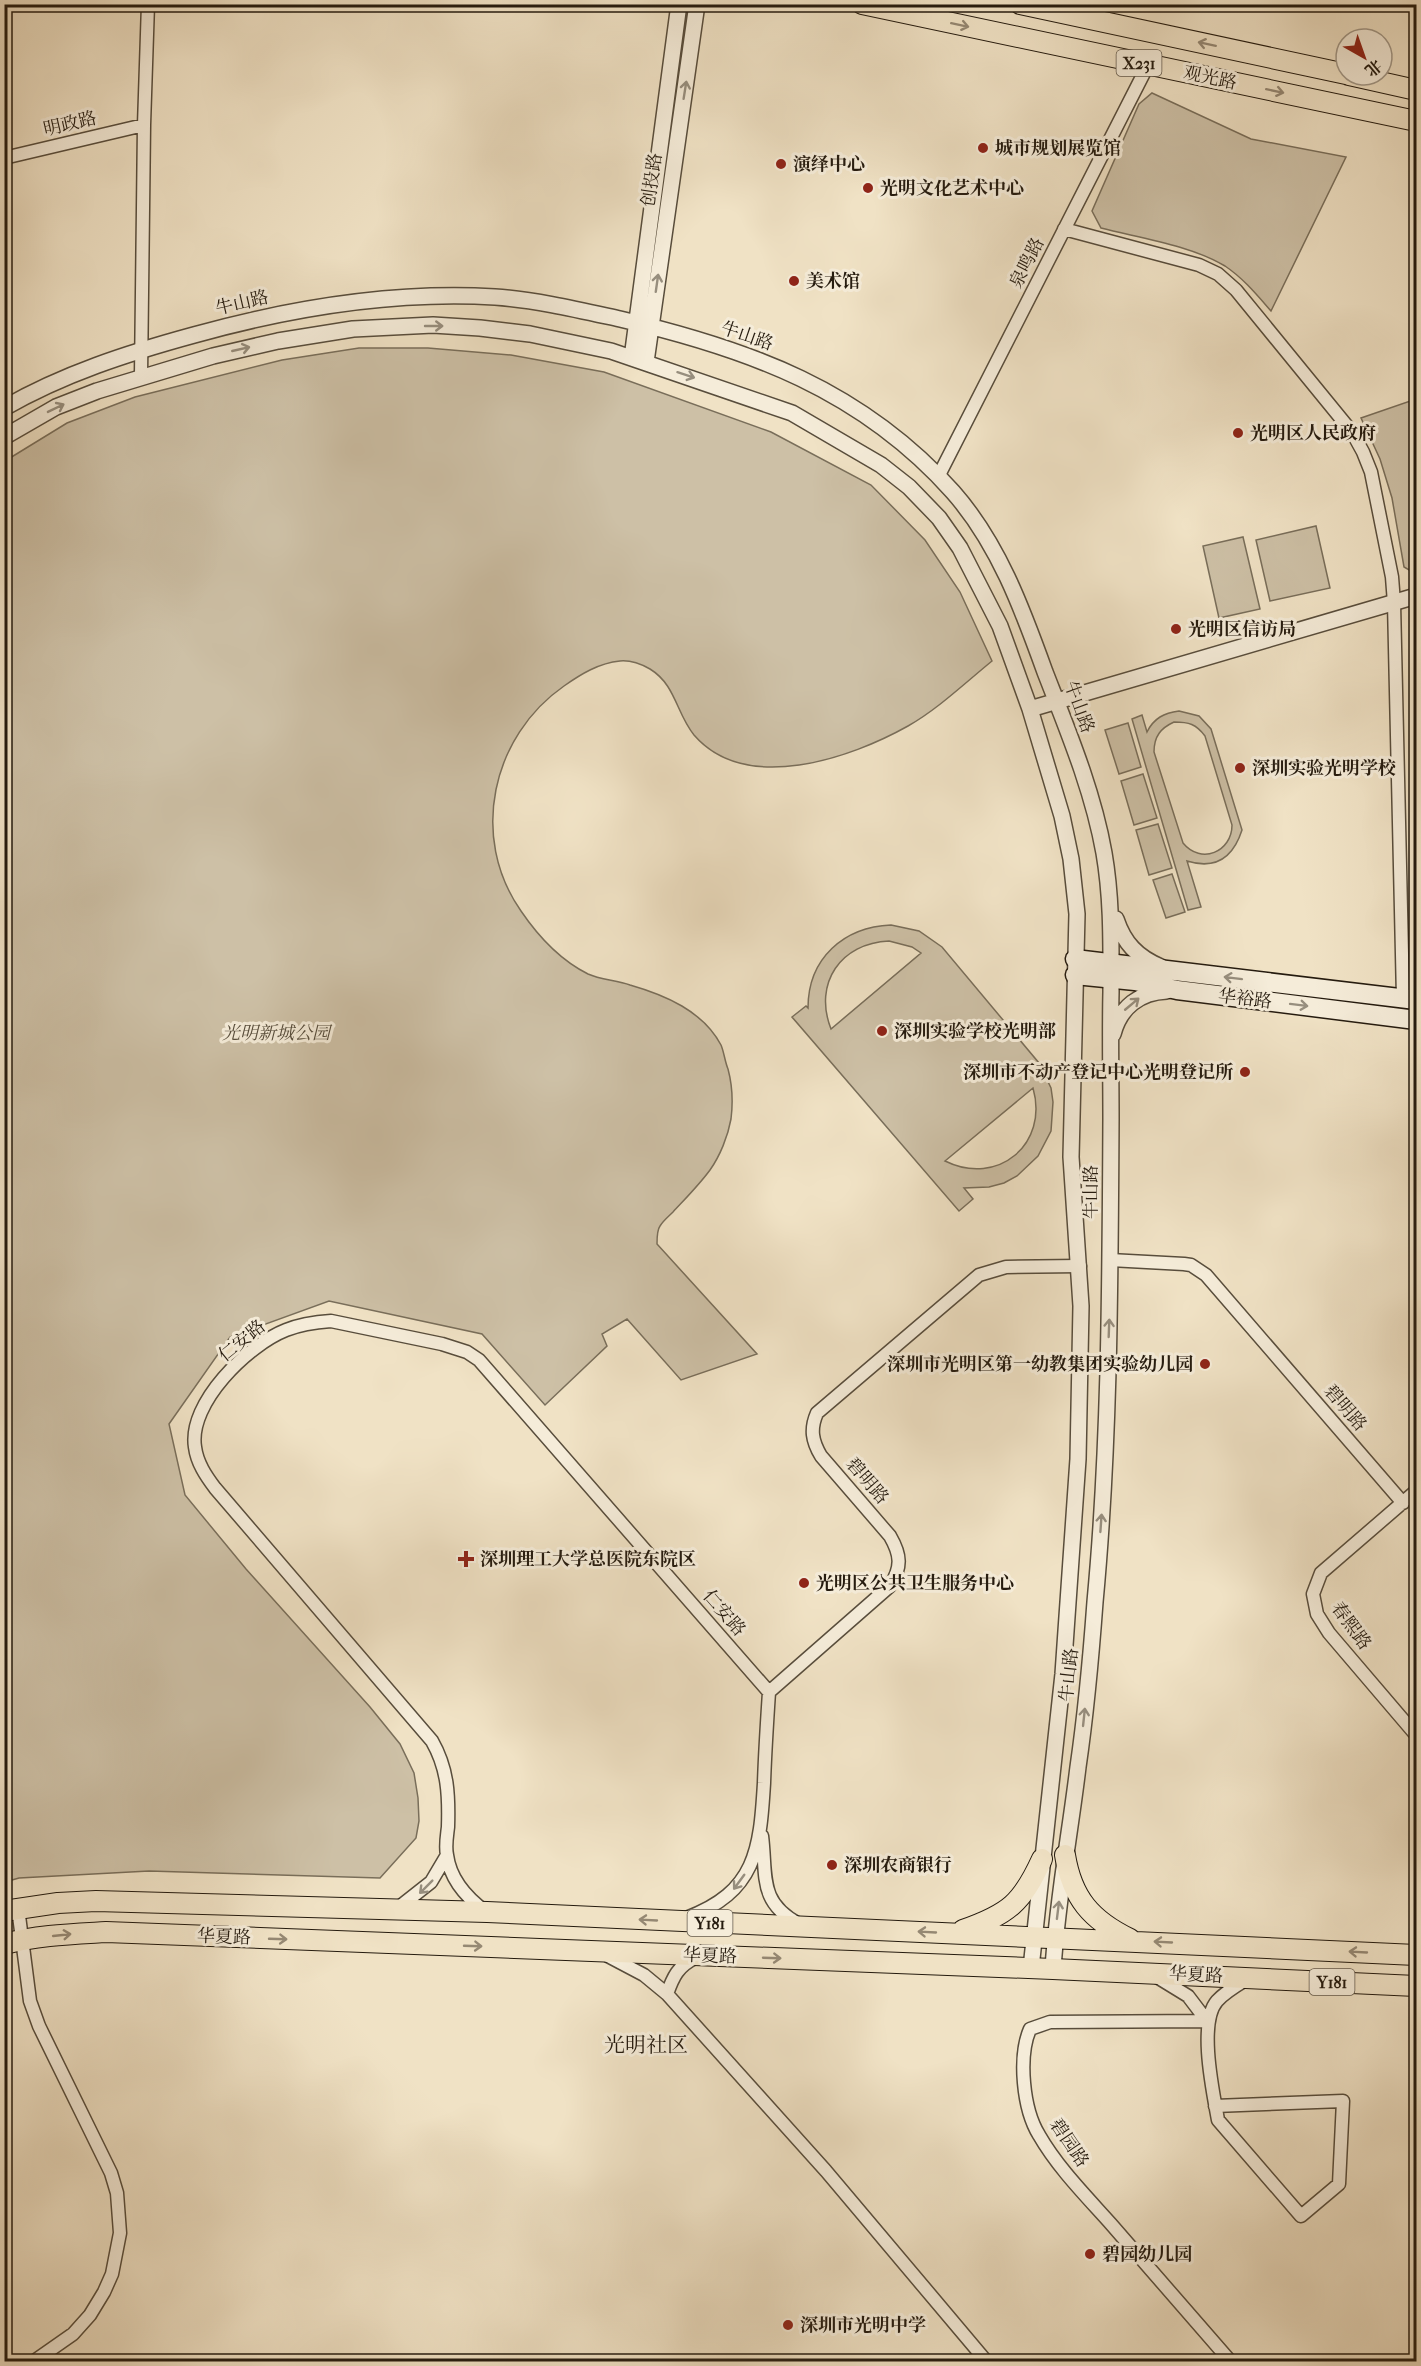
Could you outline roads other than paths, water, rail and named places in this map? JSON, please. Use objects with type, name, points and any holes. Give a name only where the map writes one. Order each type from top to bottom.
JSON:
[{"type":"main road","name":"观光路","points":[[862,4],[1416,121]]},
{"type":"main road","name":"观光路","points":[[1020,4],[1334,72]]},
{"type":"main road","name":"观光路","points":[[1394,85],[1416,90]]},
{"type":"main road","name":"华裕路","points":[[1075,967],[1111,971],[1178,972],[1410,999]]},
{"type":"main road","name":"华裕路","points":[[1111,971],[1177,990],[1416,1020]]},
{"type":"main road","points":[[1065,1855],[1071,1884],[1084,1906],[1107,1926],[1133,1940]]},
{"type":"main road","points":[[954,1934],[982,1924],[1010,1909],[1030,1886],[1042,1859]]},
{"type":"main road","name":"华夏路","points":[[11,1909],[96,1901],[487,1912],[1133,1940],[1416,1955]]},
{"type":"main road","name":"华夏路","points":[[14,1942],[67,1934],[106,1932],[1031,1968],[1416,1986]]},
{"type":"street","points":[[141,376],[148,4]]},
{"type":"street","name":"创投路","points":[[639,360],[679,4]]},
{"type":"street","name":"创投路","points":[[644,324],[698,4]]},
{"type":"street","name":"泉鸣路","points":[[938,477],[1148,65]]},
{"type":"street","name":"明政路","points":[[4,158],[144,126]]},
{"type":"street","points":[[1064,229],[1199,265],[1218,274],[1236,290],[1352,432],[1363,452],[1371,472],[1392,577],[1410,999]]},
{"type":"street","name":"牛山路","points":[[4,408],[52,383],[142,349],[285,313],[361,301],[432,295],[499,297],[563,306],[644,324],[741,352],[801,377],[881,426],[954,493],[980,527],[1016,595],[1088,790],[1098,826],[1110,898],[1110,1260],[1103,1502],[1096,1597],[1078,1768],[1065,1855],[1053,1969]]},
{"type":"street","name":"牛山路","points":[[4,437],[56,407],[141,376],[278,341],[353,329],[433,326],[480,328],[530,334],[639,360],[792,413],[881,465],[909,487],[939,518],[978,579],[1000,626],[1030,709],[1056,794],[1071,859],[1077,914],[1071,1157],[1080,1266],[1081,1387],[1063,1674],[1031,1968]]},
{"type":"street","points":[[1030,709],[1416,596]]},
{"type":"street","points":[[1110,898],[1119,929],[1132,950],[1149,962],[1178,972]]},
{"type":"street","points":[[1111,1045],[1118,1020],[1131,1003],[1152,992],[1177,990]]},
{"type":"street","name":"碧明路","points":[[1110,1260],[1191,1265],[1206,1275],[1403,1503]]},
{"type":"street","name":"碧明路","points":[[769,1692],[890,1586],[900,1566],[897,1548],[890,1536],[821,1456],[814,1444],[813,1422],[817,1413],[979,1275],[1006,1267],[1080,1266]]},
{"type":"street","name":"仁安路","points":[[487,1912],[465,1894],[452,1872],[447,1855],[448,1788],[443,1764],[432,1741],[215,1488],[201,1467],[195,1445],[199,1418],[213,1391],[249,1354],[286,1330],[316,1322],[346,1323],[455,1347],[479,1360],[769,1692]]},
{"type":"street","name":"春熙路","points":[[1416,1491],[1321,1573],[1312,1594],[1317,1614],[1329,1633],[1416,1735]]},
{"type":"street","points":[[677,1921],[705,1911],[729,1895],[748,1869],[759,1843],[769,1692]]},
{"type":"street","points":[[761,1829],[766,1887],[769,1897],[784,1914],[805,1927]]},
{"type":"street","name":"仁安路","points":[[396,1910],[431,1882],[447,1855]]},
{"type":"street","points":[[11,1909],[14,1942],[30,2001],[39,2026],[111,2173],[120,2213],[117,2254],[104,2292],[90,2314],[73,2334],[33,2361]]},
{"type":"street","points":[[598,1951],[644,1975],[667,1994],[826,2171],[987,2361]]},
{"type":"street","points":[[667,1994],[673,1977],[683,1964],[701,1955]]},
{"type":"street","points":[[1150,1973],[1188,1996],[1207,2021]]},
{"type":"street","points":[[1215,2106],[1343,2101],[1339,2184],[1301,2216],[1218,2120],[1215,2106],[1211,2080],[1207,2021],[1215,2002],[1248,1978]]},
{"type":"street","name":"碧园路","points":[[1207,2021],[1050,2022],[1030,2029],[1024,2043],[1023,2065],[1026,2097],[1038,2134],[1066,2173],[1231,2361]]},
{"type":"place","name":"城市规划展览馆","points":[[983,148]]},
{"type":"place","name":"演绎中心","points":[[781,164]]},
{"type":"place","name":"光明文化艺术中心","points":[[868,188]]},
{"type":"place","name":"美术馆","points":[[794,281]]},
{"type":"place","name":"光明区人民政府","points":[[1238,433]]},
{"type":"place","name":"光明区信访局","points":[[1176,629]]},
{"type":"place","name":"深圳实验光明学校","points":[[1240,768]]},
{"type":"place","name":"深圳实验学校光明部","points":[[882,1031]]},
{"type":"place","name":"深圳市不动产登记中心光明登记所","points":[[1245,1072]]},
{"type":"place","name":"深圳市光明区第一幼教集团实验幼儿园","points":[[1205,1364]]},
{"type":"place","name":"深圳理工大学总医院东院区","points":[[466,1559]]},
{"type":"place","name":"光明区公共卫生服务中心","points":[[804,1583]]},
{"type":"place","name":"深圳农商银行","points":[[832,1865]]},
{"type":"place","name":"碧园幼儿园","points":[[1090,2254]]},
{"type":"place","name":"深圳市光明中学","points":[[788,2325]]},
{"type":"district","name":"光明社区","points":[[646,2045]]},
{"type":"park label","name":"光明新城公园","points":[[276,1033]]}]
